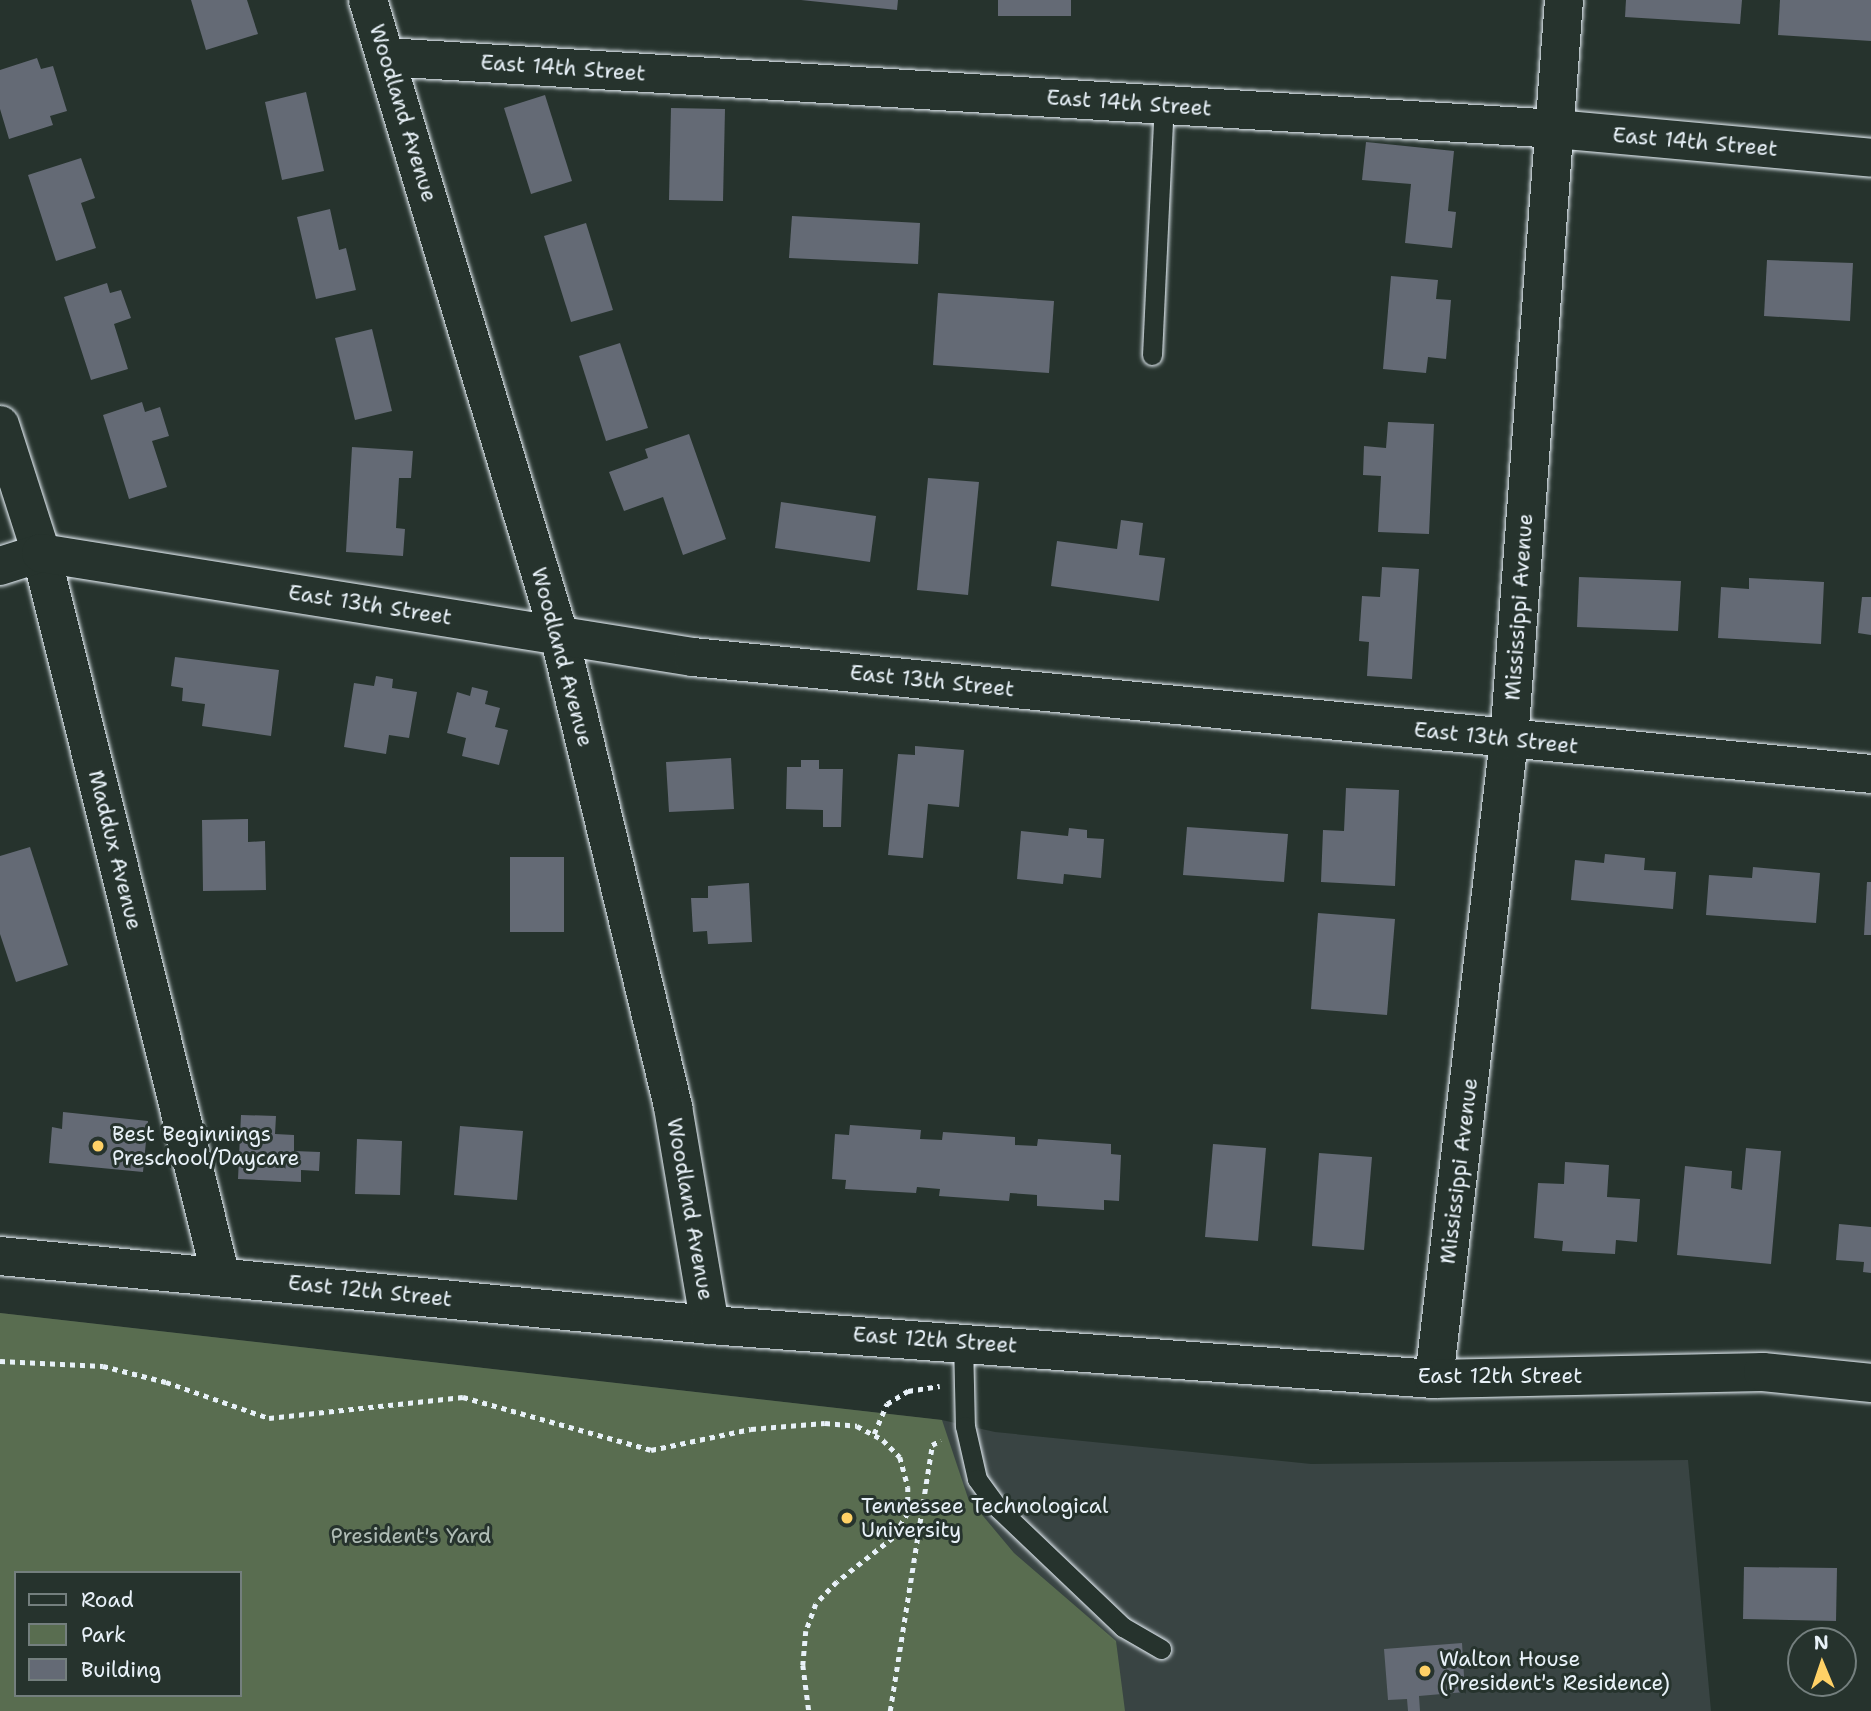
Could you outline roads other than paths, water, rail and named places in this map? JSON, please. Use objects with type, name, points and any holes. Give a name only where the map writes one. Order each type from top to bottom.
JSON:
[{"type":"street","name":"Woodland Avenue","points":[[368,0],[559,635],[673,1107],[710,1325]]},
{"type":"street","name":"Mississippi Avenue","points":[[1434,1379],[1509,740],[1564,0]]},
{"type":"street","name":"East 14th Street","points":[[386,57],[1555,129],[1871,158]]},
{"type":"street","name":"Maddux Avenue","points":[[0,425],[41,553],[221,1277]]},
{"type":"street","name":"East 13th Street","points":[[0,566],[41,553],[693,657],[1871,774]]},
{"type":"street","name":"East 12th Street","points":[[0,1256],[710,1325],[963,1341],[1434,1379],[1763,1372],[1871,1383]]},
{"type":"lane","points":[[1152,355],[1164,105]]},
{"type":"lane","points":[[963,1341],[965,1426],[977,1479],[998,1508],[1123,1627],[1161,1649]]},
{"type":"place","name":"Best Beginnings Preschool/Daycare","points":[[98,1146]]},
{"type":"place","name":"Tennessee Technological University","points":[[847,1518]]},
{"type":"place","name":"Walton House (President's Residence)","points":[[1425,1671]]},
{"type":"park label","name":"President's Yard","points":[[411,1536]]}]
